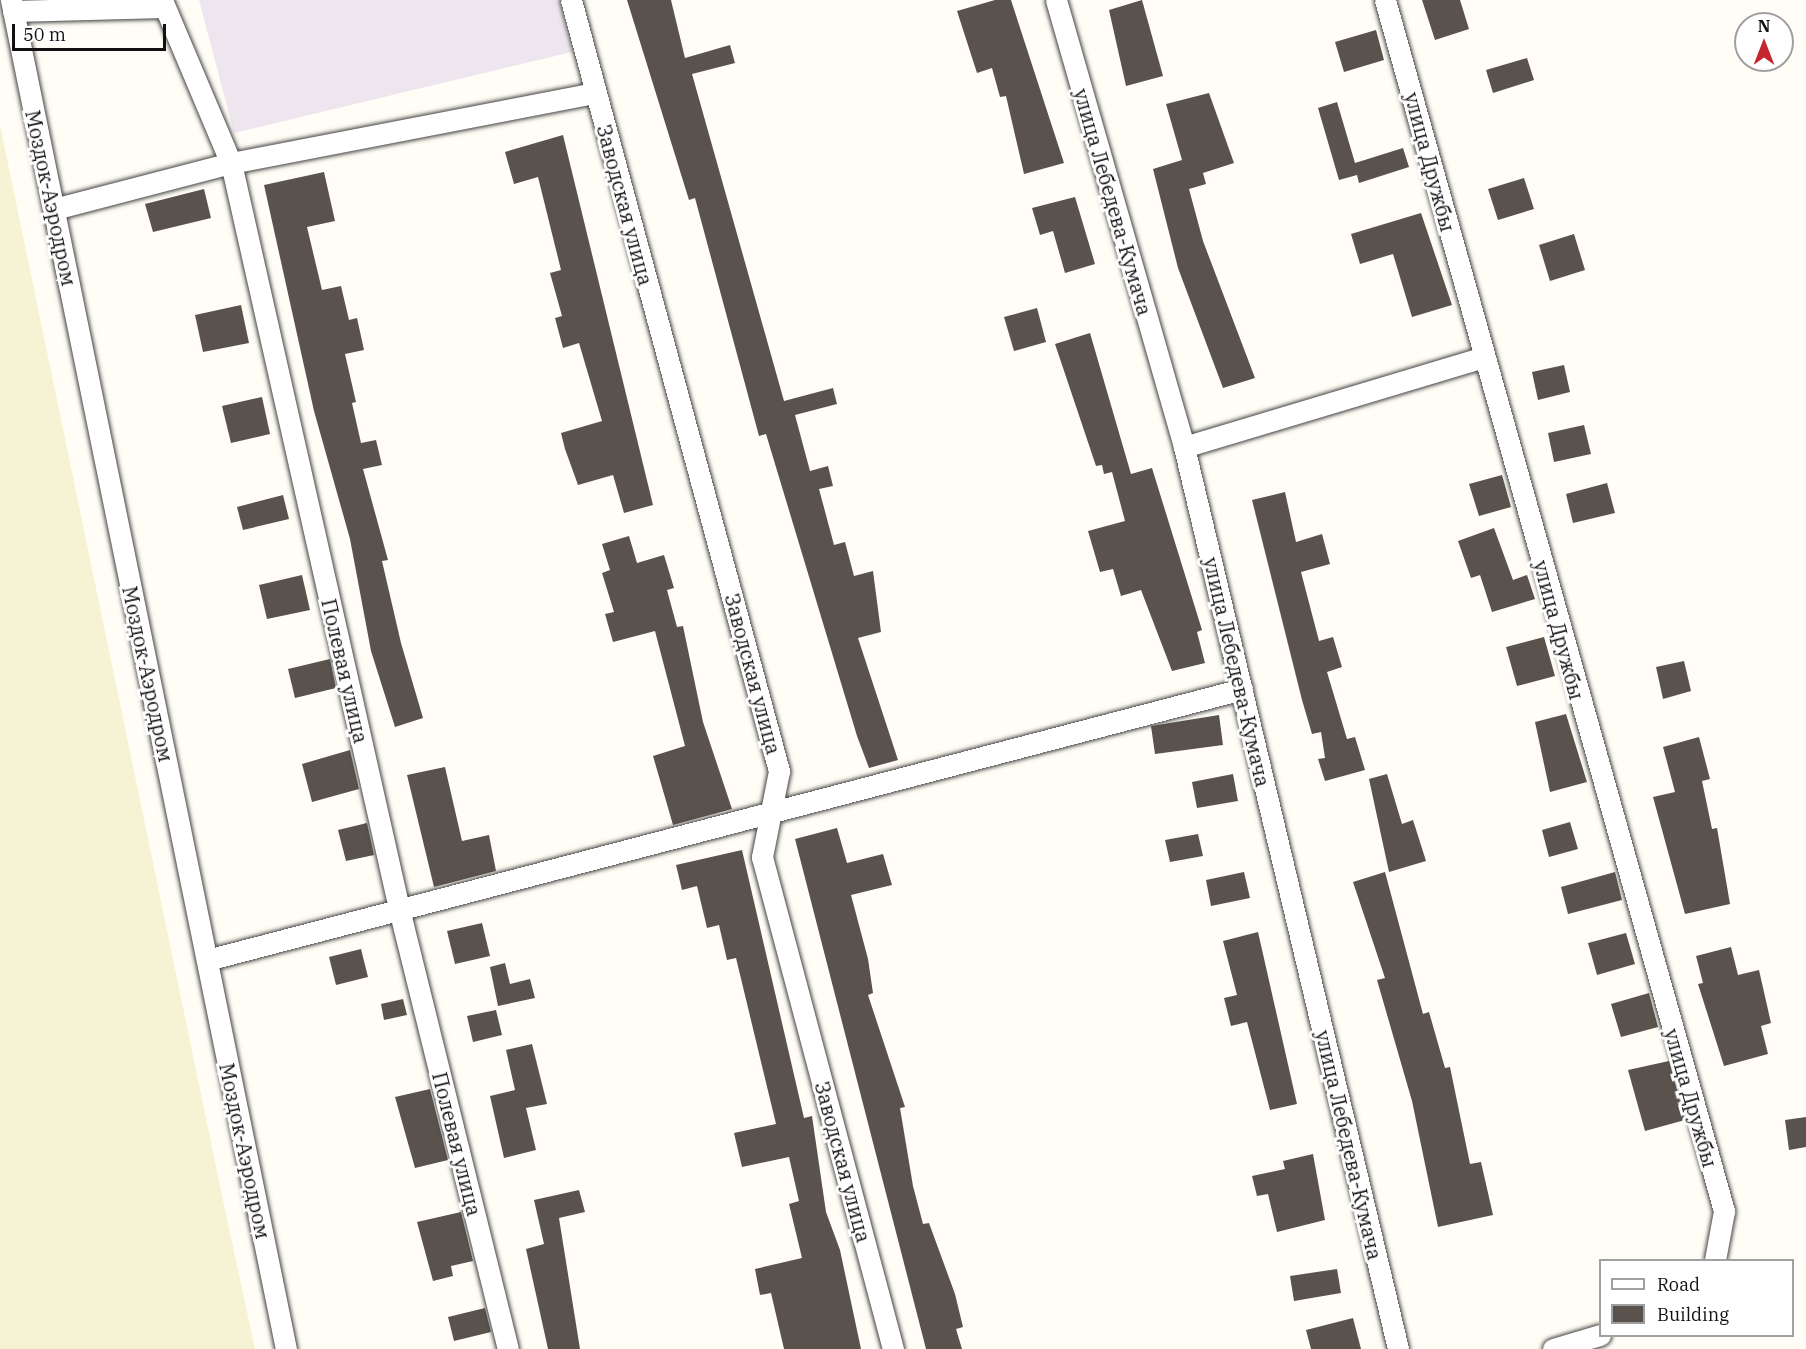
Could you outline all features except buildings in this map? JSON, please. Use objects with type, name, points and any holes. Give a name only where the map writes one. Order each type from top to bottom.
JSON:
[{"type":"street","name":"Заводская улица","points":[[571,0],[594,93],[779,771],[762,857],[893,1349]]},
{"type":"street","name":"улица Лебедева-Кумача","points":[[1056,0],[1184,447],[1398,1349]]},
{"type":"street","name":"улица Дружбы","points":[[1385,0],[1724,1211],[1716,1259]]},
{"type":"street","points":[[12,6],[163,3]]},
{"type":"street","name":"Полевая улица","points":[[163,3],[231,163],[400,913],[508,1349]]},
{"type":"street","name":"Моздок-Аэродром","points":[[12,6],[286,1349]]},
{"type":"street","points":[[54,209],[231,163],[594,93]]},
{"type":"street","points":[[1184,447],[1484,357]]},
{"type":"street","points":[[207,960],[400,913],[1242,690]]},
{"type":"street","points":[[1553,1349],[1599,1335]]},
{"type":"shaded area","points":[[199,0],[559,0],[572,52],[234,133]]},
{"type":"shaded area","points":[[0,125],[224,1205],[255,1349],[0,1349]]}]
